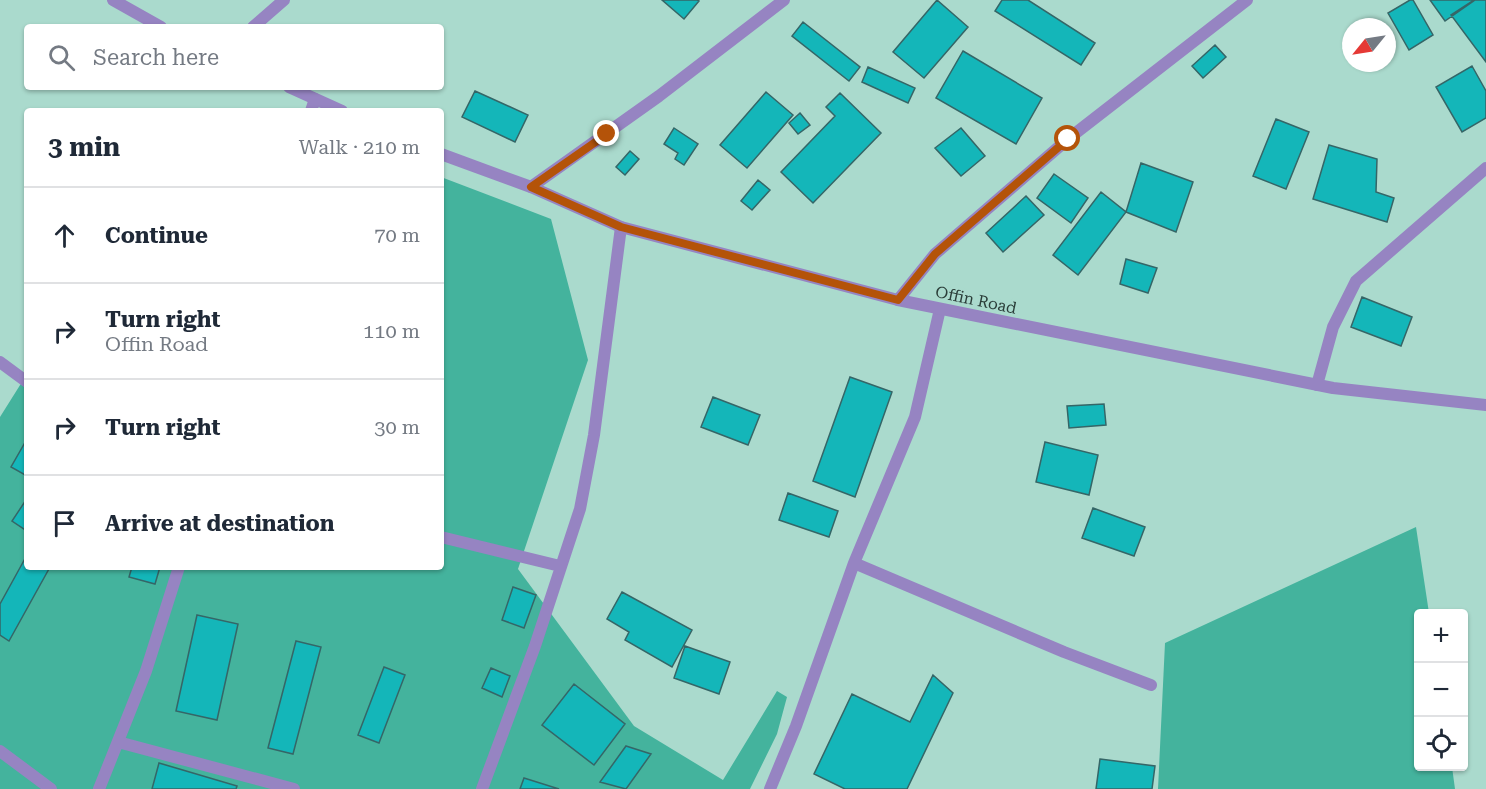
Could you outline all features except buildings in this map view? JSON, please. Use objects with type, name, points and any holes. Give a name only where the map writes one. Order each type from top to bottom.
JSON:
[{"type":"street","points":[[112,0],[155,24]]},
{"type":"street","points":[[256,24],[284,0]]},
{"type":"street","points":[[531,187],[659,96],[784,0]]},
{"type":"street","points":[[898,300],[935,254],[1051,154],[1246,0]]},
{"type":"street","points":[[293,90],[313,105]]},
{"type":"street","name":"Offin Road","points":[[444,155],[531,187],[621,227],[898,300],[1317,385],[1486,405]]},
{"type":"street","points":[[1317,385],[1333,327],[1356,281],[1486,168]]},
{"type":"street","points":[[482,789],[535,646],[580,508],[594,435],[621,227]]},
{"type":"street","points":[[770,789],[796,726],[854,563],[915,417],[940,309]]},
{"type":"street","points":[[0,362],[24,380]]},
{"type":"street","points":[[444,538],[560,566]]},
{"type":"street","points":[[854,563],[1064,652],[1151,685]]},
{"type":"street","points":[[99,789],[146,671],[179,570]]},
{"type":"street","points":[[118,741],[294,789]]},
{"type":"street","points":[[0,751],[51,789]]},
{"type":"green space","points":[[444,178],[551,219],[588,360],[518,569],[634,726],[723,780],[777,691],[787,697],[777,734],[750,789],[0,789],[0,417],[24,379],[24,570],[444,570]]},
{"type":"green space","points":[[1416,527],[1428,609],[1414,609],[1414,771],[1453,771],[1455,789],[1158,789],[1165,643]]},
{"type":"route","points":[[607,134],[531,187],[621,227],[898,300],[935,254],[1068,139]]}]
